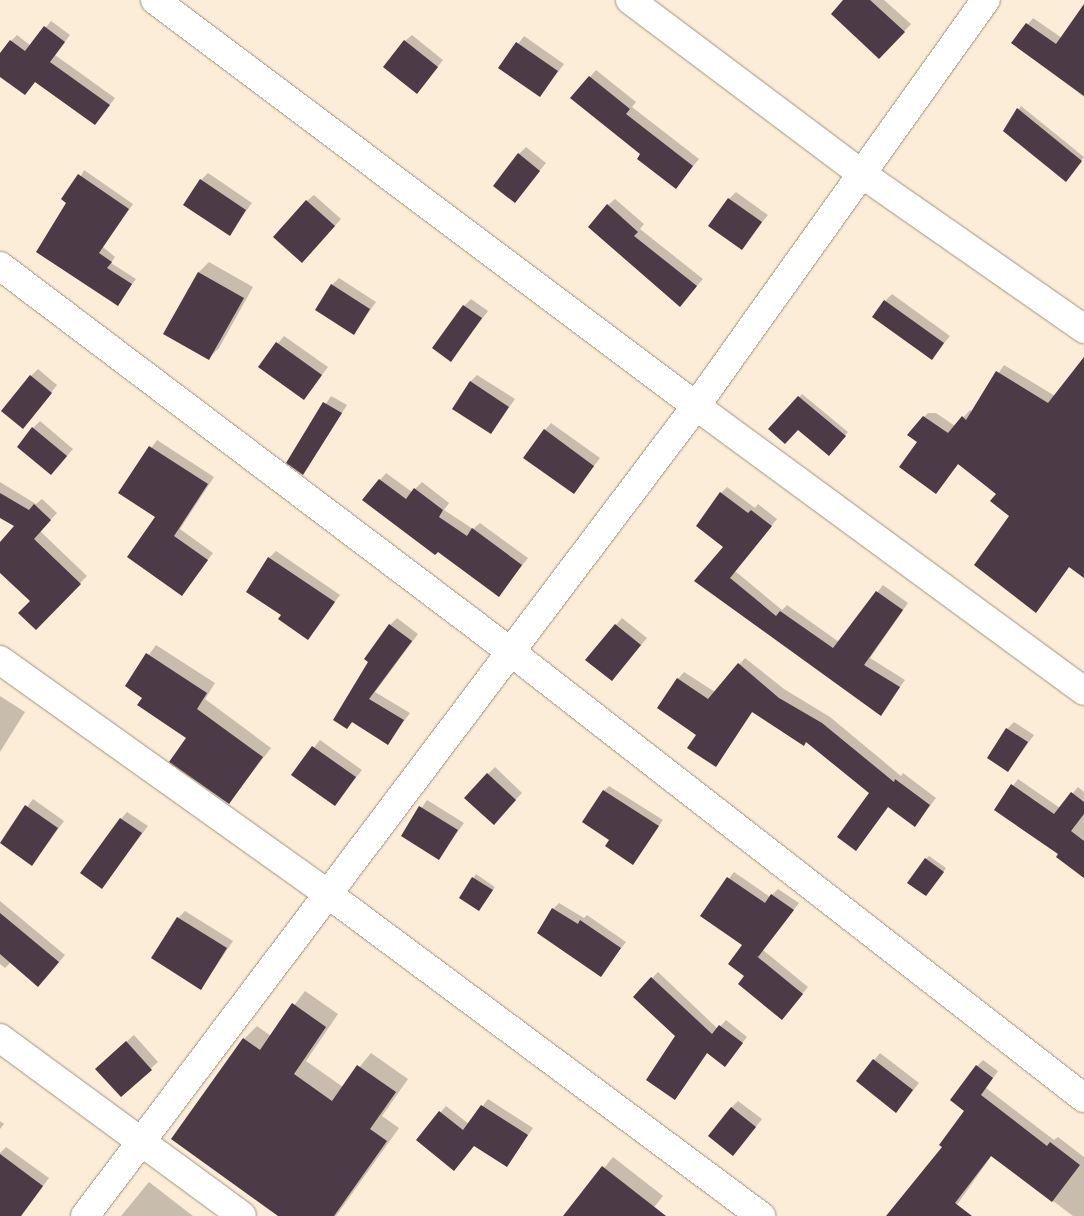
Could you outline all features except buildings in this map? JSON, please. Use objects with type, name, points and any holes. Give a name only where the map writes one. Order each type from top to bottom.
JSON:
[{"type":"street","points":[[155,0],[696,406],[1084,691]]},
{"type":"street","points":[[630,0],[862,174],[1084,329]]},
{"type":"street","points":[[84,1216],[696,406],[986,0]]},
{"type":"street","points":[[0,266],[511,652],[1084,1098]]},
{"type":"street","points":[[0,660],[328,894],[761,1216]]},
{"type":"street","points":[[0,1038],[142,1140],[242,1216]]}]
